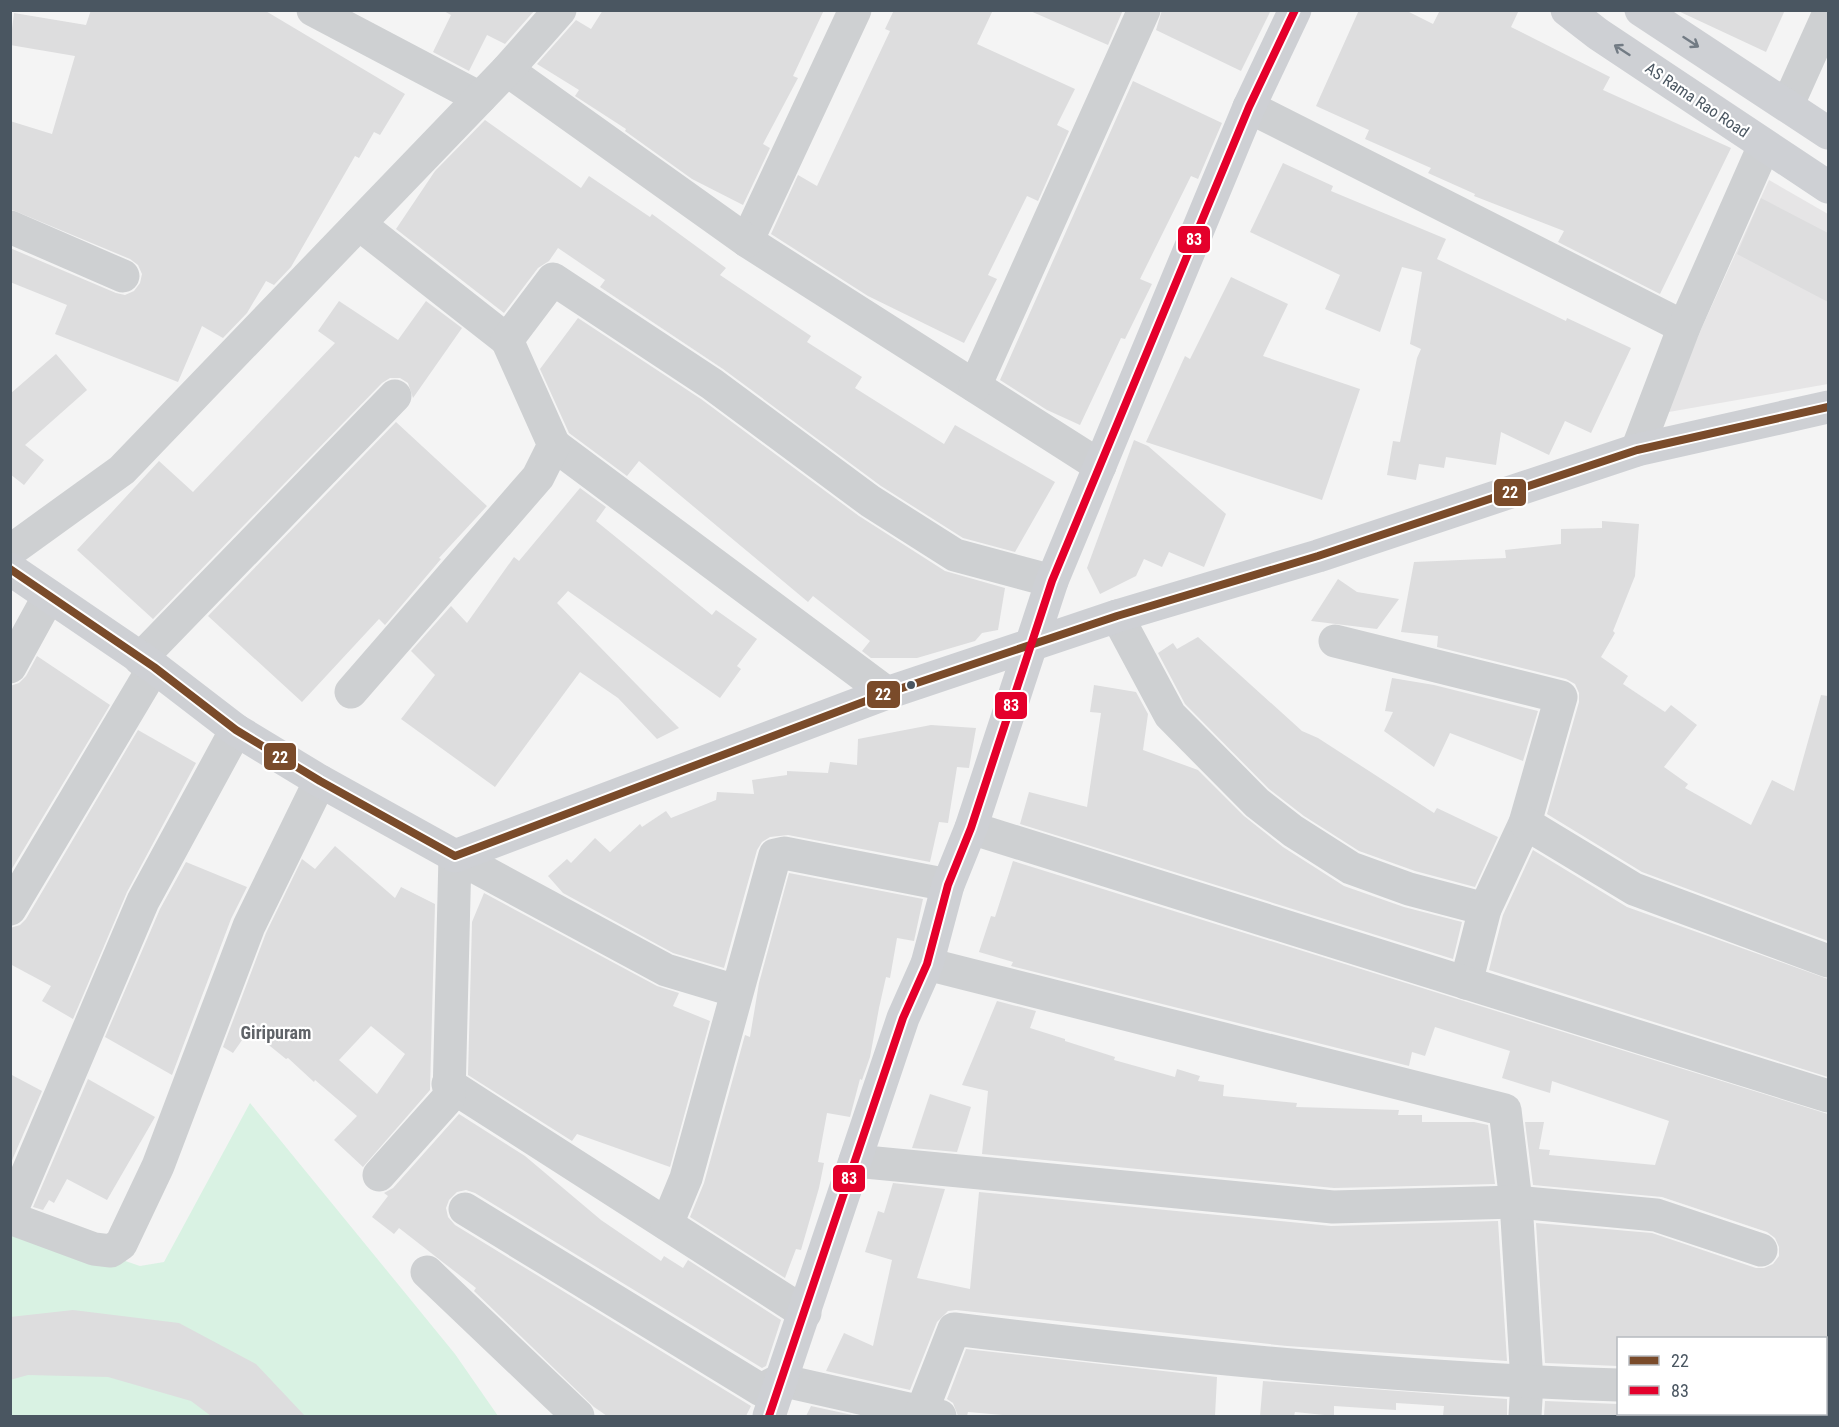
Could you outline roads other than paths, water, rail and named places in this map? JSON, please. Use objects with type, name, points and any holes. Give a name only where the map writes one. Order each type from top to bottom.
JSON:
[{"type":"street","points":[[313,10],[480,98]]},
{"type":"street","points":[[10,551],[122,470],[507,70],[560,10]]},
{"type":"street","points":[[747,241],[855,10]]},
{"type":"street","points":[[975,386],[1144,10]]},
{"type":"street","points":[[769,1416],[903,1018],[927,964],[948,885],[971,828],[1052,581],[1249,107],[1295,10]]},
{"type":"street","name":"AS Rama Rao Road","points":[[1567,10],[1598,34],[1728,118],[1764,146],[1828,187]]},
{"type":"street","points":[[1643,11],[1788,104],[1828,133]]},
{"type":"street","points":[[1788,104],[1828,15]]},
{"type":"street","points":[[507,70],[747,241],[1100,466]]},
{"type":"street","points":[[1249,107],[1684,327]]},
{"type":"street","points":[[1637,450],[1684,327],[1764,146]]},
{"type":"street","points":[[359,224],[507,340],[554,445],[887,693]]},
{"type":"street","points":[[10,227],[123,276]]},
{"type":"street","points":[[507,340],[553,279],[712,384],[870,501],[955,555],[1052,581]]},
{"type":"street","points":[[10,909],[147,663],[395,396]]},
{"type":"street","points":[[455,856],[887,693],[1117,616],[1318,556],[1637,450],[1828,407]]},
{"type":"street","points":[[351,692],[538,477],[554,445]]},
{"type":"street","points":[[10,569],[147,663],[236,730],[320,781],[666,970],[736,991]]},
{"type":"street","points":[[10,667],[49,596]]},
{"type":"street","points":[[1117,616],[1170,715],[1266,810],[1293,831],[1351,868],[1409,889],[1485,909]]},
{"type":"street","points":[[1335,641],[1561,697],[1525,823],[1485,909],[1466,982]]},
{"type":"street","points":[[236,730],[143,901],[10,1216],[94,1249],[111,1251],[121,1244],[158,1166],[249,926],[320,781]]},
{"type":"street","points":[[1525,823],[1634,889],[1828,961]]},
{"type":"street","points":[[971,828],[1828,1096]]},
{"type":"street","points":[[667,1224],[686,1178],[775,855],[784,853],[948,885]]},
{"type":"street","points":[[379,1174],[449,1097],[455,856]]},
{"type":"street","points":[[927,964],[1504,1110],[1516,1202],[1527,1382],[1525,1416]]},
{"type":"street","points":[[448,1084],[805,1312]]},
{"type":"street","points":[[855,1161],[1333,1207],[1516,1202],[1656,1215],[1761,1250]]},
{"type":"street","points":[[465,1209],[761,1390],[780,1380],[931,1414],[954,1329],[1161,1355],[1527,1382],[1617,1385]]},
{"type":"street","points":[[427,1272],[578,1416]]},
{"type":"district","name":"Giripuram","points":[[276,1032]]}]
